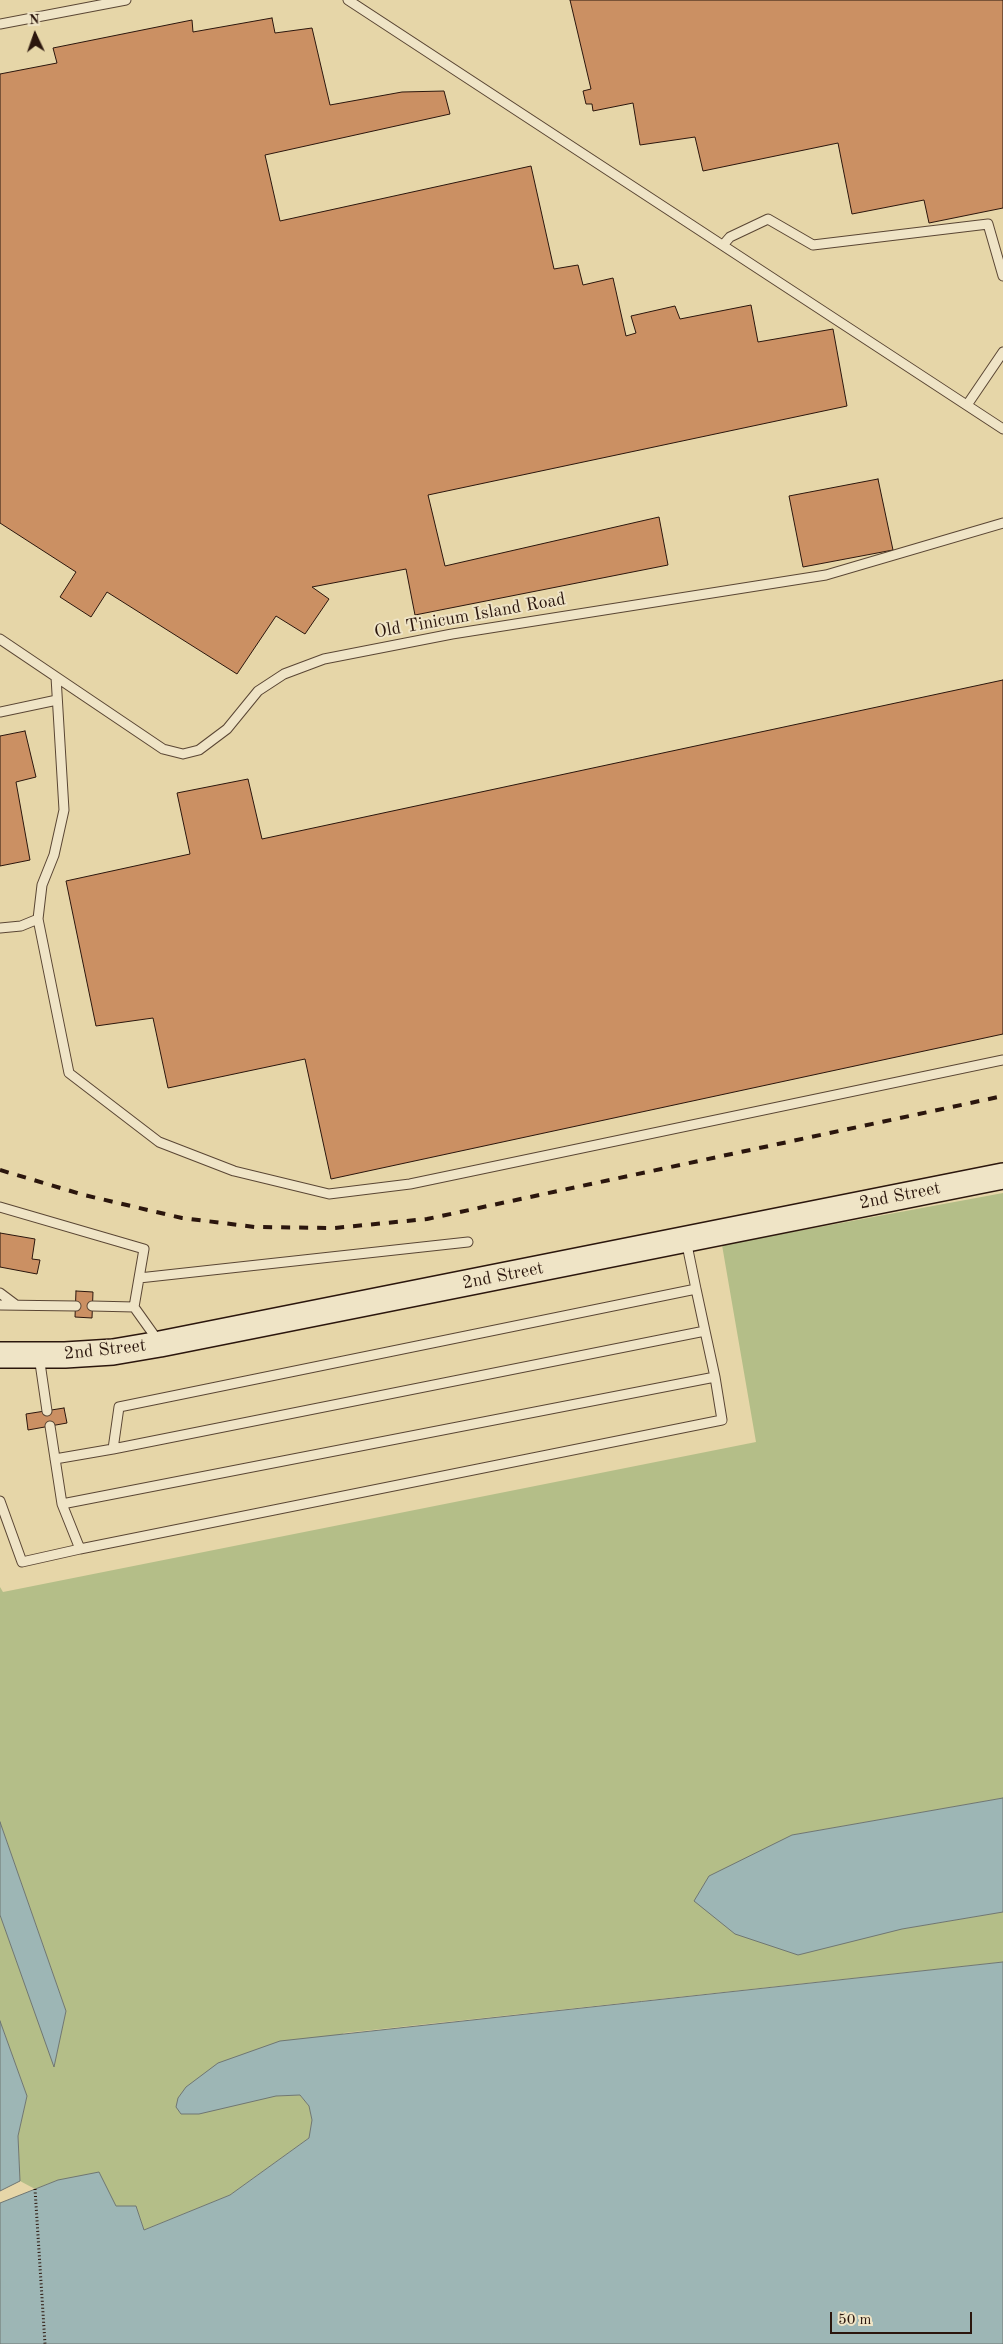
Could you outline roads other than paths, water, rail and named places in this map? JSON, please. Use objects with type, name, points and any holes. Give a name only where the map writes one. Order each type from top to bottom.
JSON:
[{"type":"street","name":"2nd Street","points":[[0,1355],[113,1352],[160,1344],[1003,1176]]},
{"type":"lane","points":[[0,24],[126,0]]},
{"type":"lane","points":[[348,0],[1003,429]]},
{"type":"lane","points":[[723,245],[730,237],[768,219],[813,245],[988,224],[1003,276]]},
{"type":"lane","points":[[967,405],[1003,352]]},
{"type":"lane","name":"Old Tinicum Island Road","points":[[0,639],[163,749],[183,754],[199,750],[227,729],[258,691],[284,674],[324,659],[452,634],[826,576],[1003,523]]},
{"type":"lane","points":[[56,677],[64,810],[54,855],[42,885],[38,919],[69,1073],[159,1142],[234,1171],[329,1194],[410,1184],[1003,1060]]},
{"type":"lane","points":[[0,712],[57,700]]},
{"type":"lane","points":[[0,928],[20,926],[38,919]]},
{"type":"lane","points":[[0,1207],[144,1249],[134,1307],[160,1344]]},
{"type":"lane","points":[[0,1501],[22,1562],[722,1420],[715,1377],[686,1239]]},
{"type":"lane","points":[[139,1278],[468,1242]]},
{"type":"lane","points":[[113,1449],[119,1407],[696,1289]]},
{"type":"lane","points":[[0,1293],[16,1305]]},
{"type":"lane","points":[[0,1305],[76,1306]]},
{"type":"lane","points":[[92,1306],[134,1307]]},
{"type":"lane","points":[[54,1459],[113,1449],[705,1331]]},
{"type":"lane","points":[[39,1355],[47,1411]]},
{"type":"lane","points":[[62,1504],[715,1377]]},
{"type":"lane","points":[[50,1426],[62,1504],[80,1549]]},
{"type":"water","points":[[1003,1798],[1003,1912],[902,1929],[798,1955],[735,1934],[694,1901],[709,1876],[792,1835]]},
{"type":"water","points":[[0,1822],[66,2011],[54,2067],[0,1915]]},
{"type":"water","points":[[1003,1962],[1003,2344],[0,2344],[0,2203],[58,2180],[99,2172],[116,2206],[136,2206],[144,2230],[230,2195],[309,2138],[312,2120],[309,2106],[300,2095],[276,2096],[199,2114],[181,2114],[176,2107],[178,2098],[186,2087],[218,2063],[280,2041]]},
{"type":"water","points":[[0,2021],[27,2096],[18,2136],[20,2181],[0,2191]]},
{"type":"railway","points":[[0,1170],[84,1195],[182,1218],[255,1227],[335,1228],[427,1219],[1003,1096]]}]
